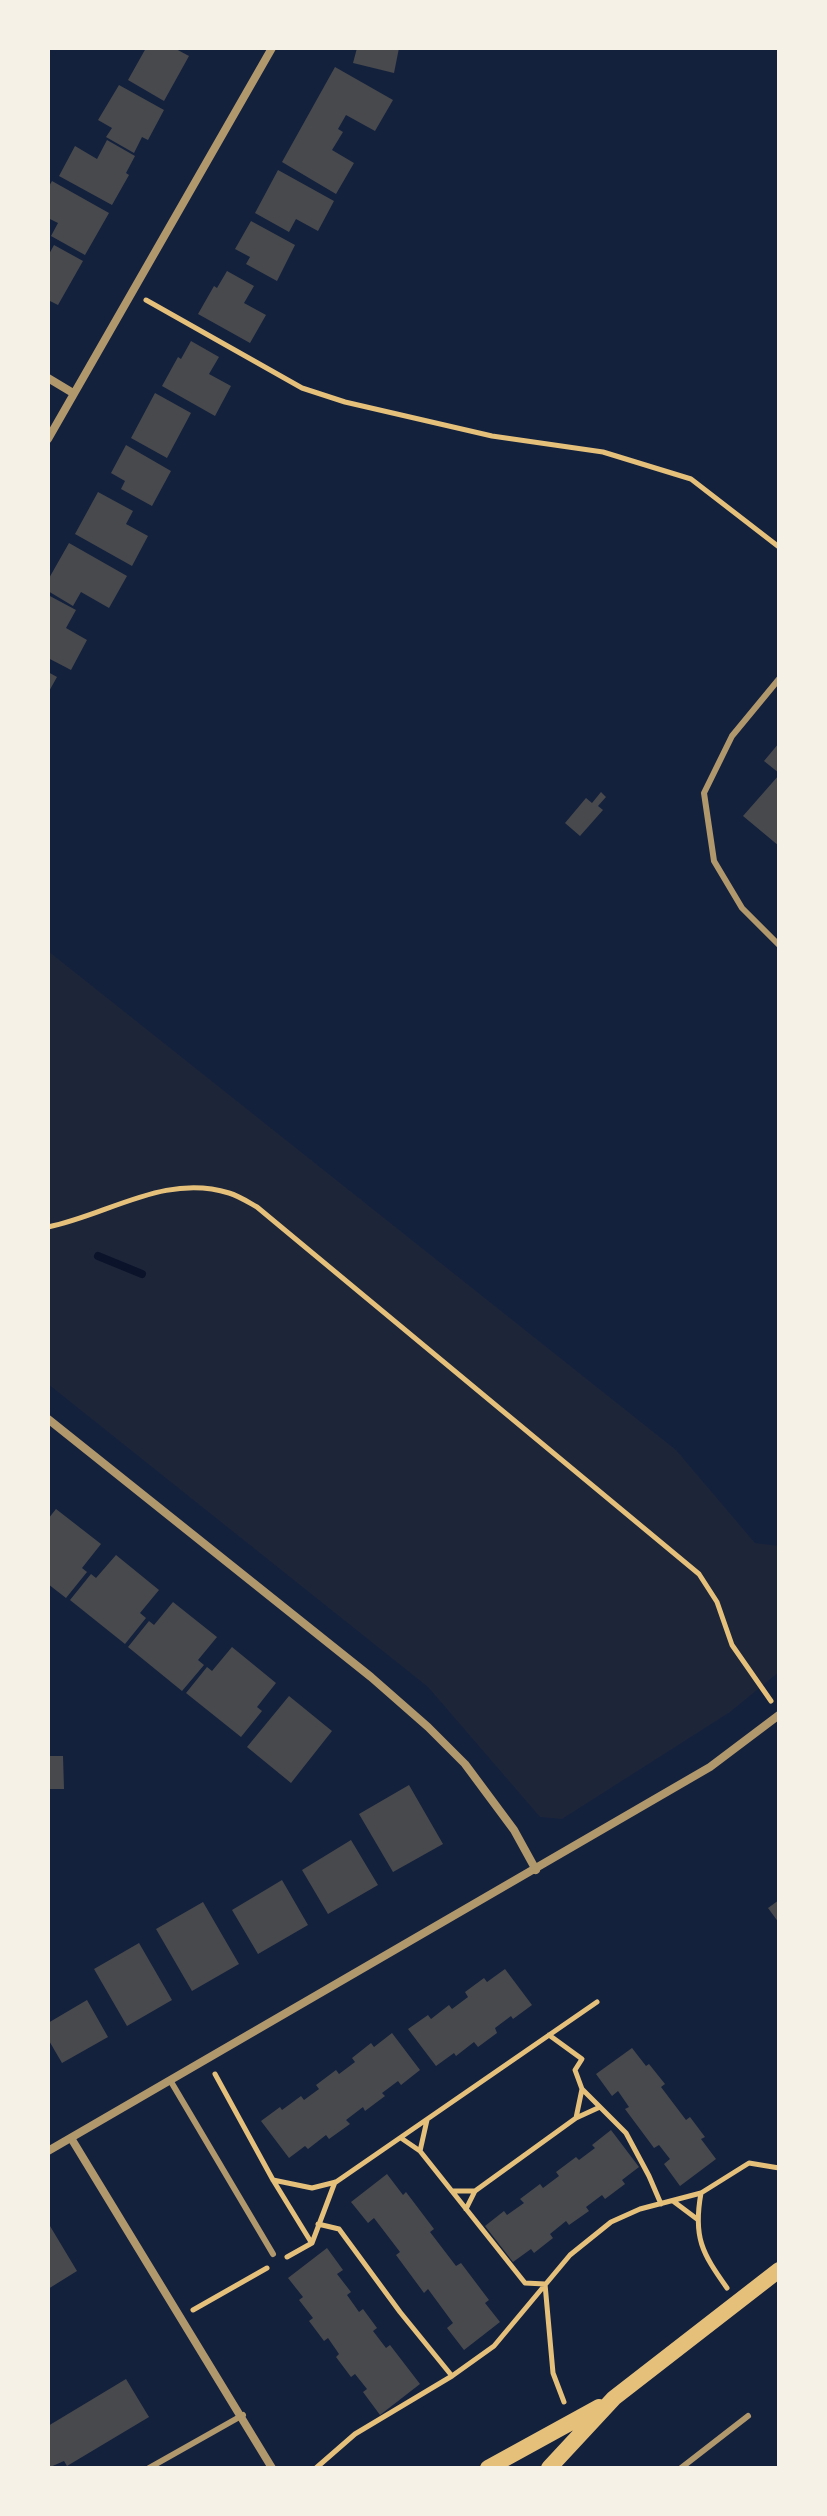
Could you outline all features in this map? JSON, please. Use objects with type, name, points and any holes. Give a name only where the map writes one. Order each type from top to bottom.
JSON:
[{"type":"main road","points":[[488,2468],[614,2398],[779,2270]]},
{"type":"main road","points":[[549,2468],[614,2398]]},
{"type":"street","points":[[48,439],[272,48]]},
{"type":"street","points":[[48,378],[73,393]]},
{"type":"street","points":[[48,1419],[371,1677],[428,1727],[465,1764],[514,1830],[536,1870]]},
{"type":"street","points":[[48,2151],[710,1767],[779,1713]]},
{"type":"street","points":[[71,2138],[243,2415],[272,2468]]},
{"type":"lane","points":[[779,679],[732,736],[704,793],[714,861],[742,908],[779,945]]},
{"type":"lane","points":[[170,2080],[273,2254]]},
{"type":"lane","points":[[149,2468],[243,2415]]},
{"type":"lane","points":[[681,2468],[748,2416]]},
{"type":"path","points":[[133,293],[302,388],[345,402],[492,436],[603,452],[691,479],[779,547]]},
{"type":"path","points":[[48,1227],[76,1221],[159,1190],[199,1189],[228,1193],[257,1207],[699,1574],[717,1602],[732,1645],[779,1713]]},
{"type":"path","points":[[273,2180],[312,2188],[336,2182],[597,2002]]},
{"type":"path","points":[[549,2035],[582,2059],[575,2070],[582,2089],[626,2133],[661,2204]]},
{"type":"path","points":[[207,2059],[273,2180],[312,2243]]},
{"type":"path","points":[[576,2118],[582,2089]]},
{"type":"path","points":[[466,2209],[475,2191],[576,2118],[600,2107]]},
{"type":"path","points":[[420,2151],[427,2119]]},
{"type":"path","points":[[400,2137],[420,2151],[525,2283],[545,2284]]},
{"type":"path","points":[[316,2468],[355,2434],[452,2376],[494,2346],[570,2255],[611,2222],[640,2209],[701,2193],[749,2163],[779,2168]]},
{"type":"path","points":[[451,2191],[475,2191]]},
{"type":"path","points":[[701,2193],[697,2219],[705,2258],[737,2302]]},
{"type":"path","points":[[673,2201],[697,2219]]},
{"type":"path","points":[[318,2224],[339,2229],[452,2376]]},
{"type":"path","points":[[545,2284],[553,2373],[571,2422]]},
{"type":"shaded area","points":[[48,951],[676,1450],[755,1543],[779,1546],[779,1672],[730,1712],[562,1819],[540,1817],[428,1687],[48,1384]]},
{"type":"building","points":[[146,48],[174,48],[189,56],[164,101],[128,80]]},
{"type":"building","points":[[357,48],[399,48],[394,73],[353,63]]},
{"type":"building","points":[[335,67],[393,100],[375,131],[346,115],[338,129],[343,132],[332,150],[354,163],[336,194],[282,162]]},
{"type":"building","points":[[119,85],[164,110],[148,140],[142,137],[134,153],[106,137],[112,128],[98,120]]},
{"type":"building","points":[[107,140],[135,156],[126,173],[129,175],[112,205],[59,176],[75,146],[97,159]]},
{"type":"building","points":[[278,170],[334,201],[318,231],[296,219],[289,232],[255,213]]},
{"type":"building","points":[[52,181],[109,213],[85,255],[51,236],[58,223],[48,218],[48,188]]},
{"type":"building","points":[[251,221],[295,245],[277,281],[246,264],[250,257],[235,249]]},
{"type":"building","points":[[54,245],[83,261],[58,305],[48,300],[48,256]]},
{"type":"building","points":[[227,271],[254,286],[244,303],[266,315],[250,343],[198,314]]},
{"type":"building","points":[[191,341],[219,357],[209,374],[231,386],[215,416],[162,386]]},
{"type":"building","points":[[155,393],[191,413],[167,458],[131,438]]},
{"type":"building","points":[[126,445],[171,471],[152,506],[121,489],[125,481],[111,473]]},
{"type":"building","points":[[98,492],[133,511],[126,524],[148,536],[132,566],[75,534]]},
{"type":"building","points":[[69,543],[127,576],[109,608],[81,592],[73,606],[48,591],[48,580]]},
{"type":"building","points":[[48,595],[76,610],[66,628],[87,640],[71,670],[48,658]]},
{"type":"building","points":[[48,672],[57,677],[48,693]]},
{"type":"building","points":[[779,743],[779,773],[764,761]]},
{"type":"building","points":[[779,775],[779,846],[743,816]]},
{"type":"building","points":[[601,792],[606,797],[598,806],[603,810],[580,836],[565,823],[586,798],[592,803]]},
{"type":"building","points":[[56,1509],[101,1544],[82,1568],[87,1572],[66,1598],[48,1584],[48,1519]]},
{"type":"building","points":[[116,1555],[159,1590],[140,1613],[146,1618],[125,1644],[70,1600],[91,1574],[96,1578]]},
{"type":"building","points":[[173,1602],[217,1637],[198,1660],[204,1665],[182,1691],[128,1647],[149,1621],[154,1625]]},
{"type":"building","points":[[232,1647],[276,1683],[257,1707],[262,1711],[241,1737],[186,1693],[207,1667],[212,1671]]},
{"type":"building","points":[[289,1696],[332,1731],[291,1783],[247,1747]]},
{"type":"building","points":[[48,1756],[63,1756],[64,1789],[48,1789]]},
{"type":"building","points":[[409,1785],[443,1844],[393,1872],[359,1814]]},
{"type":"building","points":[[351,1840],[378,1885],[328,1914],[302,1870]]},
{"type":"building","points":[[282,1880],[308,1925],[258,1954],[232,1910]]},
{"type":"building","points":[[779,1900],[779,1923],[768,1908]]},
{"type":"building","points":[[203,1902],[239,1964],[192,1991],[156,1929]]},
{"type":"building","points":[[139,1943],[172,2000],[127,2026],[94,1969]]},
{"type":"building","points":[[505,1969],[532,2005],[495,2028],[497,2033],[478,2047],[474,2042],[436,2066],[408,2029],[428,2015],[431,2019],[449,2005],[452,2009],[468,1997],[465,1992],[484,1978],[487,1982]]},
{"type":"building","points":[[87,2000],[108,2037],[62,2063],[48,2039],[48,2023]]},
{"type":"building","points":[[392,2033],[420,2070],[401,2085],[398,2081],[365,2111],[363,2107],[346,2120],[350,2124],[329,2139],[326,2135],[289,2158],[261,2121],[301,2096],[304,2100],[319,2089],[316,2085],[336,2070],[339,2074],[355,2062],[352,2058],[371,2043],[374,2047]]},
{"type":"building","points":[[632,2048],[665,2084],[661,2087],[686,2120],[690,2117],[716,2159],[680,2186],[664,2164],[670,2159],[659,2145],[654,2148],[625,2109],[629,2107],[618,2091],[612,2096],[596,2074]]},
{"type":"building","points":[[611,2130],[639,2167],[622,2180],[625,2184],[605,2199],[602,2195],[586,2207],[589,2211],[569,2225],[566,2221],[550,2234],[553,2238],[534,2253],[531,2249],[513,2262],[485,2226],[504,2211],[507,2215],[524,2203],[520,2199],[540,2184],[543,2188],[559,2176],[556,2172],[595,2148],[592,2145]]},
{"type":"building","points":[[387,2174],[403,2195],[406,2192],[434,2229],[430,2232],[456,2266],[461,2263],[489,2300],[485,2303],[500,2322],[464,2350],[447,2328],[453,2323],[428,2289],[424,2293],[396,2255],[400,2252],[374,2218],[368,2223],[351,2202]]},
{"type":"building","points":[[48,2227],[77,2271],[48,2289]]},
{"type":"building","points":[[327,2248],[343,2270],[337,2274],[351,2292],[347,2295],[359,2312],[363,2309],[377,2328],[373,2331],[386,2348],[390,2345],[420,2384],[380,2415],[363,2392],[367,2389],[355,2374],[351,2377],[336,2357],[339,2354],[328,2338],[324,2341],[309,2321],[313,2318],[299,2300],[303,2297],[288,2278]]},
{"type":"building","points":[[126,2379],[149,2417],[67,2466],[64,2461],[48,2468],[48,2426]]},
{"type":"waterway","points":[[98,1256],[142,1274]]}]
